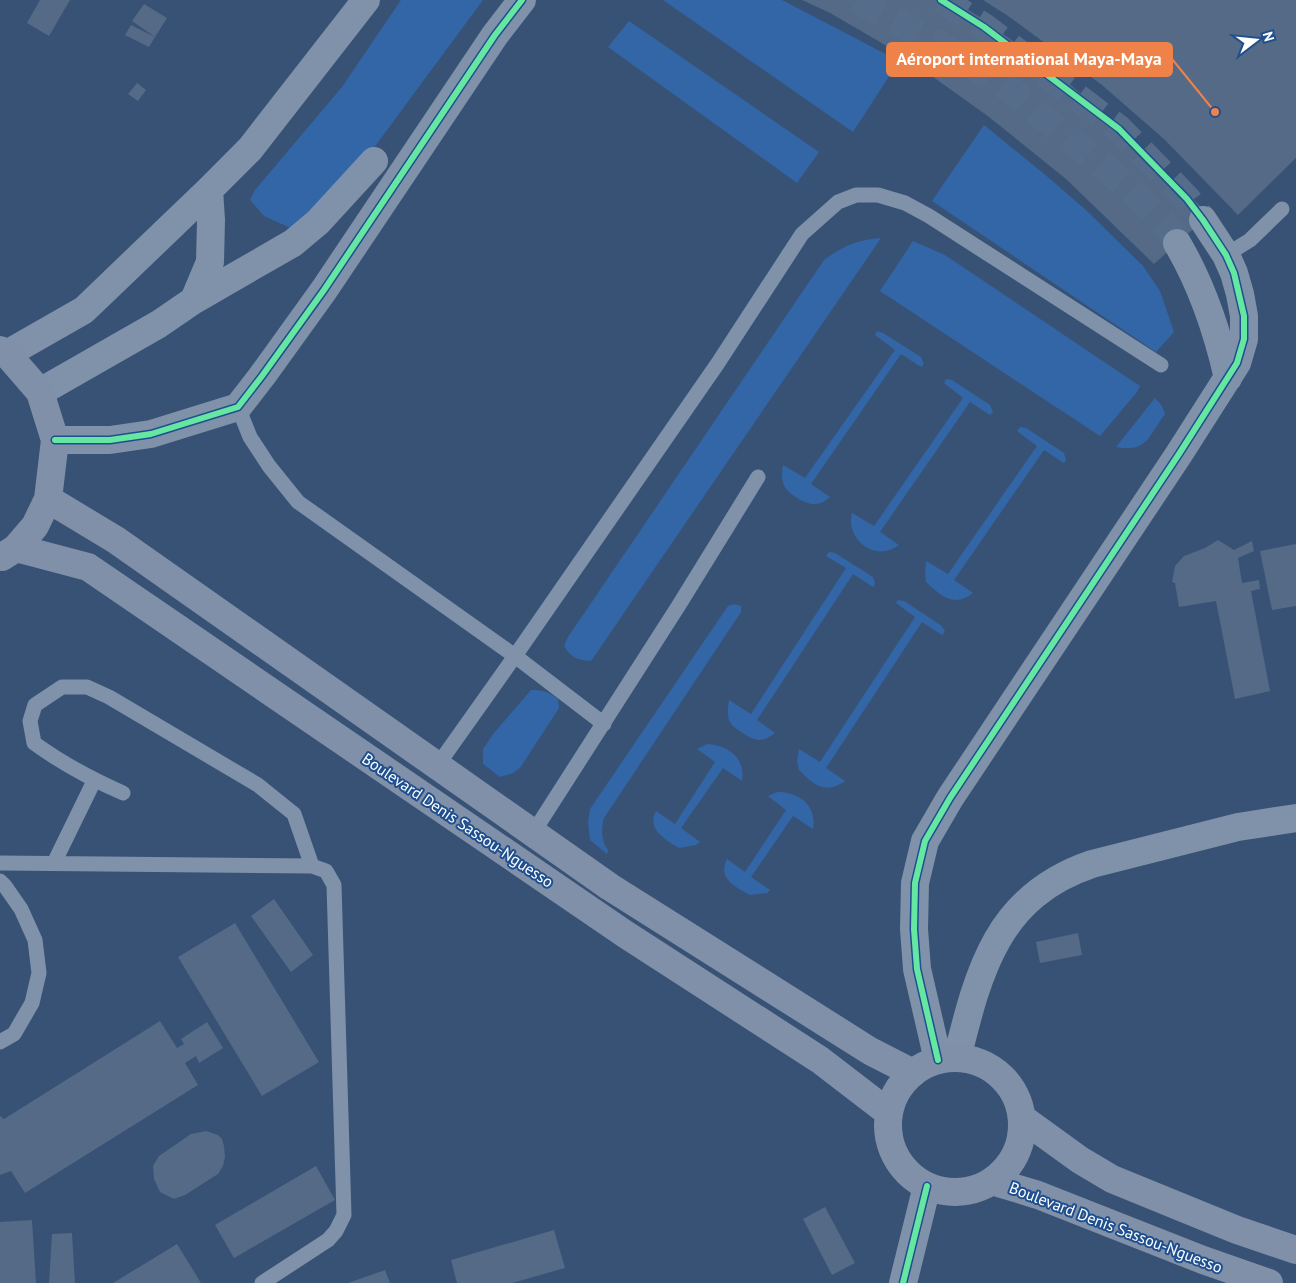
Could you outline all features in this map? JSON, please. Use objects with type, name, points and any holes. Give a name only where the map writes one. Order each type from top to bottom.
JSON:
[{"type":"main road","points":[[4,352],[40,392],[55,440],[48,499],[35,526],[8,553]]},
{"type":"main road","name":"Boulevard Denis Sassou-Nguesso","points":[[48,499],[116,540],[610,887],[853,1041],[913,1073]]},
{"type":"main road","name":"Boulevard Denis Sassou-Nguesso","points":[[8,553],[88,567],[625,934],[820,1060],[889,1113]]},
{"type":"main road","points":[[948,1059],[970,1060],[983,1064],[1005,1080],[1016,1098],[1022,1118],[1021,1137],[1016,1154],[1006,1169],[992,1182],[977,1189],[960,1192],[942,1192],[926,1186],[912,1177],[900,1164],[892,1148],[888,1131],[889,1113],[897,1091],[913,1073],[925,1065],[948,1059]]},
{"type":"main road","points":[[1022,1118],[1080,1160],[1112,1180],[1237,1230],[1296,1250]]},
{"type":"main road","name":"Boulevard Denis Sassou-Nguesso","points":[[992,1182],[1038,1195],[1203,1260],[1269,1283]]},
{"type":"street","points":[[4,352],[84,310],[209,190],[250,149],[366,0]]},
{"type":"street","points":[[55,440],[110,440],[152,434],[238,407],[324,290],[495,35],[522,0]]},
{"type":"street","points":[[40,392],[159,324],[194,300],[293,244],[318,222],[374,161]]},
{"type":"street","points":[[194,300],[210,262],[211,220],[209,190]]},
{"type":"street","points":[[948,1059],[918,968],[914,928],[915,883],[925,842],[950,798],[1238,364],[1244,340],[1244,316],[1240,294],[1226,255],[1203,220]]},
{"type":"street","points":[[1177,243],[1192,268],[1209,308],[1228,378]]},
{"type":"street","points":[[948,1059],[992,949],[1005,926],[1028,902],[1051,883],[1071,872],[1092,864],[1238,827],[1296,818]]},
{"type":"street","points":[[903,1283],[926,1186]]},
{"type":"lane","points":[[437,766],[516,656],[718,364],[802,234],[838,202],[856,195],[878,195],[905,203],[1161,365]]},
{"type":"lane","points":[[1226,255],[1250,240],[1282,209]]},
{"type":"lane","points":[[238,407],[250,437],[268,466],[298,502],[516,656],[604,724]]},
{"type":"lane","points":[[533,833],[604,724],[758,477]]},
{"type":"lane","points":[[123,793],[94,781],[62,763],[34,743],[30,721],[36,705],[62,687],[87,687],[109,696],[258,785],[294,814],[312,866]]},
{"type":"lane","points":[[54,863],[94,781]]},
{"type":"lane","points":[[0,863],[312,866],[326,871],[334,885],[344,1215],[336,1231],[328,1240],[262,1283]]},
{"type":"lane","points":[[0,881],[21,909],[36,940],[39,973],[32,1002],[14,1034],[0,1042]]},
{"type":"shaded area","points":[[401,0],[483,0],[376,145],[328,204],[297,231],[264,216],[250,200],[255,190],[342,87]]},
{"type":"shaded area","points":[[663,0],[782,0],[899,61],[853,132]]},
{"type":"shaded area","points":[[629,21],[819,152],[797,183],[608,47]]},
{"type":"shaded area","points":[[984,125],[1087,211],[1143,266],[1160,291],[1174,332],[1156,352],[932,201]]},
{"type":"shaded area","points":[[881,238],[591,661],[572,656],[564,646],[568,637],[824,260],[851,245],[865,240]]},
{"type":"shaded area","points":[[913,241],[945,255],[1140,386],[1100,436],[880,291]]},
{"type":"shaded area","points":[[877,331],[921,357],[924,364],[921,367],[901,354],[811,484],[830,497],[817,504],[804,502],[792,495],[785,486],[782,477],[783,465],[805,478],[895,350],[875,335]]},
{"type":"shaded area","points":[[946,379],[952,380],[990,405],[993,412],[990,415],[970,402],[880,532],[899,545],[890,550],[872,550],[864,546],[853,532],[851,523],[852,513],[874,526],[963,398],[944,383]]},
{"type":"shaded area","points":[[1155,398],[1162,406],[1165,414],[1150,436],[1141,445],[1134,448],[1116,447]]},
{"type":"shaded area","points":[[1020,427],[1026,428],[1064,453],[1066,460],[1064,463],[1044,450],[954,580],[973,593],[960,600],[942,596],[926,582],[926,561],[948,574],[1037,446],[1017,431]]},
{"type":"shaded area","points":[[829,552],[835,553],[873,577],[875,584],[873,587],[853,574],[757,720],[775,733],[761,740],[749,737],[730,722],[728,717],[729,700],[751,714],[846,568],[826,556]]},
{"type":"shaded area","points":[[898,600],[904,601],[942,626],[945,632],[942,635],[922,622],[826,768],[845,781],[826,788],[815,784],[799,770],[797,761],[799,749],[820,762],[915,617],[896,603]]},
{"type":"shaded area","points":[[734,604],[741,606],[741,612],[604,818],[602,834],[608,850],[607,854],[590,840],[588,822],[590,809],[728,606]]},
{"type":"shaded area","points":[[531,690],[546,692],[555,697],[558,699],[559,708],[520,768],[513,773],[500,777],[483,764],[483,749],[494,733]]},
{"type":"shaded area","points":[[707,744],[722,747],[734,754],[741,766],[743,773],[742,781],[723,768],[681,828],[700,842],[696,845],[679,848],[655,829],[654,817],[656,811],[675,824],[715,762],[697,749]]},
{"type":"shaded area","points":[[777,792],[792,794],[805,801],[812,813],[813,829],[793,816],[751,877],[770,890],[767,893],[750,895],[729,881],[724,872],[725,866],[727,859],[745,872],[786,810],[768,796]]},
{"type":"building","points":[[40,0],[70,0],[49,36],[27,23]]},
{"type":"building","points":[[802,0],[952,0],[983,19],[1065,80],[1139,145],[1209,215],[1154,264],[1066,179],[989,117],[904,56],[830,13]]},
{"type":"building","points":[[983,0],[1296,0],[1296,158],[1238,215],[1165,140],[1102,85],[1008,16]]},
{"type":"building","points":[[144,4],[167,18],[155,37],[132,21]]},
{"type":"building","points":[[131,25],[155,37],[149,47],[125,35]]},
{"type":"building","points":[[137,83],[146,90],[138,101],[128,94]]},
{"type":"building","points":[[1218,540],[1234,550],[1252,541],[1254,551],[1238,558],[1242,583],[1259,580],[1260,589],[1251,591],[1270,691],[1235,699],[1216,601],[1179,607],[1175,583],[1172,582],[1175,566],[1184,556],[1205,548]]},
{"type":"building","points":[[1296,544],[1296,606],[1272,610],[1260,551]]},
{"type":"building","points":[[274,899],[313,955],[291,972],[251,916]]},
{"type":"building","points":[[235,923],[319,1062],[262,1096],[178,957]]},
{"type":"building","points":[[1078,933],[1082,955],[1040,963],[1036,942]]},
{"type":"building","points":[[160,1021],[177,1048],[184,1044],[181,1039],[207,1022],[223,1048],[199,1063],[196,1056],[185,1063],[198,1085],[25,1193],[11,1171],[0,1175],[0,1116],[4,1119]]},
{"type":"building","points":[[206,1131],[218,1135],[222,1139],[224,1146],[225,1157],[223,1166],[218,1174],[185,1195],[174,1199],[160,1192],[154,1179],[153,1166],[159,1156],[191,1134]]},
{"type":"building","points":[[316,1166],[335,1200],[234,1258],[215,1225]]},
{"type":"building","points":[[825,1207],[855,1263],[832,1275],[803,1219]]},
{"type":"building","points":[[32,1220],[36,1283],[0,1283],[0,1222]]},
{"type":"building","points":[[554,1230],[565,1268],[512,1283],[457,1283],[451,1260]]},
{"type":"building","points":[[72,1233],[75,1283],[49,1283],[52,1234]]},
{"type":"building","points":[[177,1244],[201,1283],[113,1283]]},
{"type":"building","points":[[385,1270],[390,1283],[348,1283]]},
{"type":"tunnel","points":[[857,0],[942,46],[1008,88],[1125,184],[1169,229],[1177,243]]},
{"type":"tunnel","points":[[941,0],[984,27],[1119,129],[1187,199],[1203,220]]},
{"type":"cycle path","points":[[55,440],[110,440],[151,434],[238,407],[324,290],[495,35],[522,0]]},
{"type":"cycle path","points":[[938,1060],[917,969],[914,929],[915,883],[925,841],[950,798],[1179,454],[1237,363],[1244,339],[1244,316],[1234,273],[1226,255],[1187,199],[1119,129],[984,27],[941,0]]},
{"type":"cycle path","points":[[903,1283],[927,1186]]},
{"type":"place","name":"Aéroport international Maya-Maya","points":[[1215,112]]}]
